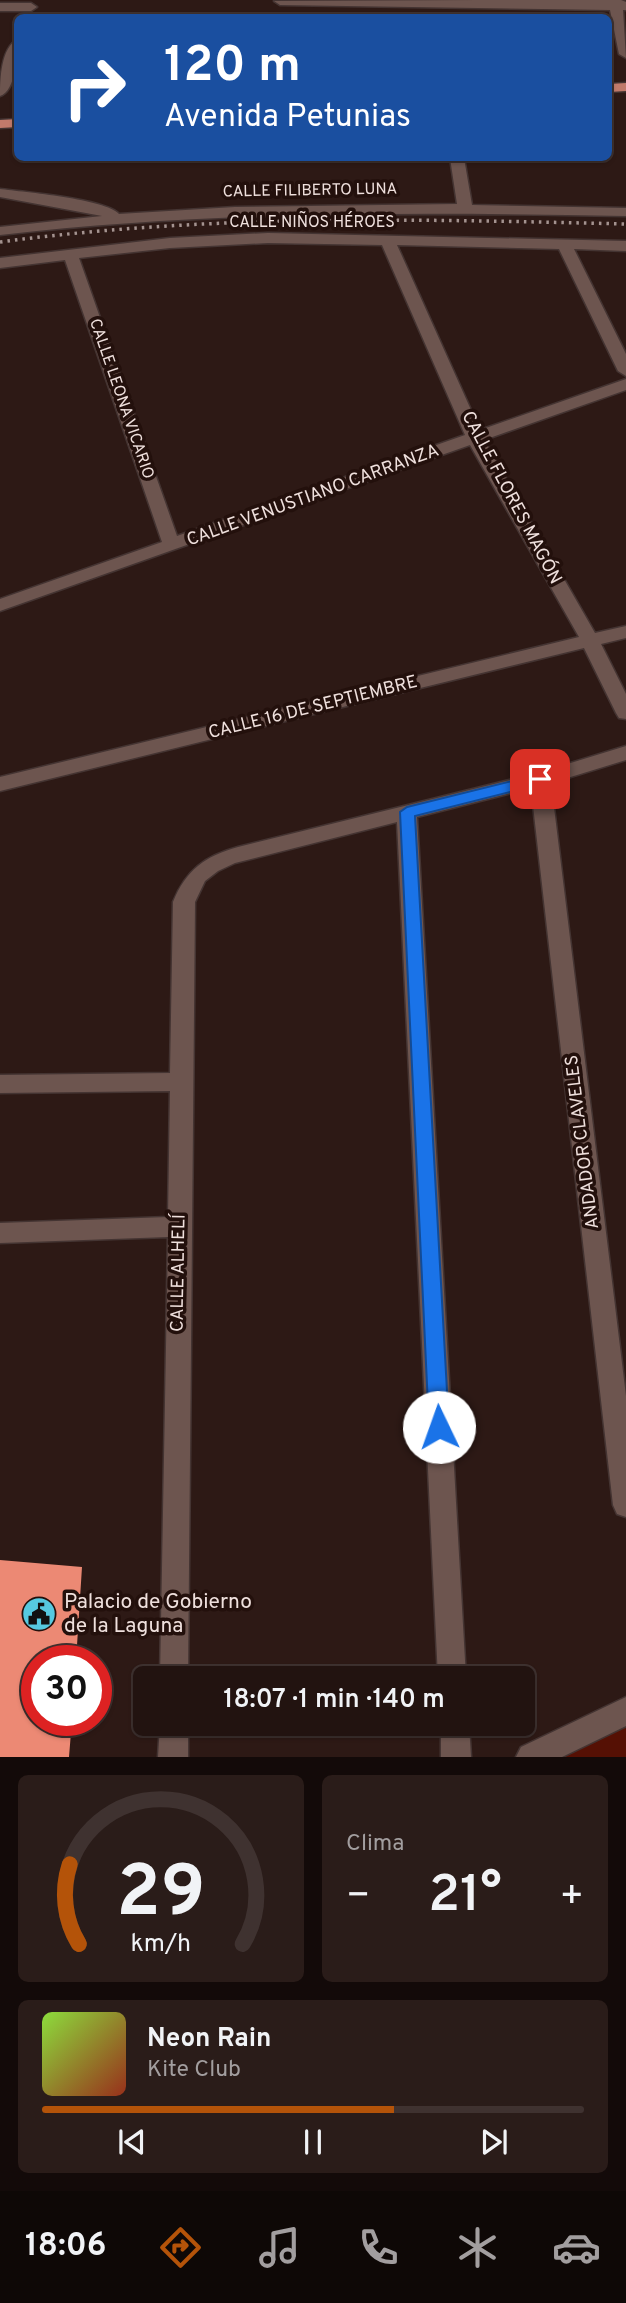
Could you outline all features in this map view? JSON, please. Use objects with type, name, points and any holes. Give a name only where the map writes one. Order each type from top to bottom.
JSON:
[{"type":"street","points":[[280,1],[619,4],[626,54]]},
{"type":"street","points":[[0,7],[30,8]]},
{"type":"street","points":[[0,92],[14,54]]},
{"type":"street","points":[[457,161],[465,208]]},
{"type":"street","name":"CALLE FILIBERTO LUNA","points":[[0,193],[96,208],[111,213],[116,218],[209,210],[292,208],[626,212]]},
{"type":"street","points":[[0,231],[116,218]]},
{"type":"street","name":"CALLE NIÑOS HÉROES","points":[[0,263],[70,253],[268,238],[626,246]]},
{"type":"street","name":"CALLE FLORES MAGÓN","points":[[387,240],[475,438],[590,641],[626,713]]},
{"type":"street","points":[[564,244],[626,371]]},
{"type":"street","name":"CALLE LEONA VICARIO","points":[[70,253],[172,546]]},
{"type":"street","name":"CALLE VENUSTIANO CARRANZA","points":[[0,605],[626,384]]},
{"type":"street","name":"CALLE 16 DE SEPTIEMBRE","points":[[0,784],[626,632]]},
{"type":"street","points":[[451,1666],[407,812],[540,779],[626,753]]},
{"type":"street","name":"ANDADOR CLAVELES","points":[[540,779],[626,1505]]},
{"type":"street","name":"CALLE ALHELÍ","points":[[174,1666],[184,902],[190,885],[200,872],[238,854],[407,812]]},
{"type":"street","points":[[0,1084],[182,1082]]},
{"type":"street","points":[[0,1233],[180,1227]]},
{"type":"street","points":[[531,1757],[626,1711]]},
{"type":"street","points":[[173,1757],[174,1736]]},
{"type":"street","points":[[455,1736],[456,1757]]},
{"type":"shaded area","points":[[626,1722],[626,1757],[553,1757]]},
{"type":"building","name":"Palacio de Gobierno de la Laguna","points":[[0,1560],[82,1567],[77,1645],[21,1645],[21,1736],[71,1736],[69,1757],[0,1757]]},
{"type":"railway","points":[[0,242],[79,233],[235,223],[391,220],[626,224]]},
{"type":"place","name":"Palacio de Gobierno de la Laguna","points":[[39,1614]]},
{"type":"route","points":[[439,1427],[407,812],[540,779]]}]
